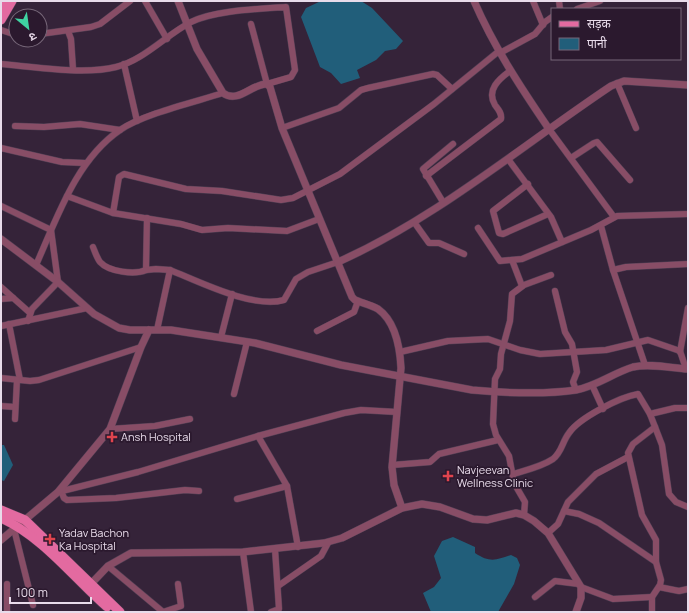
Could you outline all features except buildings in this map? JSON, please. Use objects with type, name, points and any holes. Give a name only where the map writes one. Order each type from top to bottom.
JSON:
[{"type":"main road","points":[[1,7],[4,1]]},
{"type":"main road","points":[[1,20],[12,1]]},
{"type":"main road","points":[[1,510],[25,520],[112,612]]},
{"type":"main road","points":[[1,518],[32,536],[120,612]]},
{"type":"street","points":[[48,33],[68,31],[100,24],[130,1]]},
{"type":"street","points":[[146,1],[167,39]]},
{"type":"street","points":[[1,64],[73,69],[103,69],[124,64],[167,39],[186,25],[203,18],[286,4],[295,70],[291,77],[259,85],[234,98],[228,97],[223,93],[197,49],[186,25],[178,1]]},
{"type":"street","points":[[474,1],[510,71],[549,129],[614,217]]},
{"type":"street","points":[[533,1],[543,24]]},
{"type":"street","points":[[580,8],[600,1]]},
{"type":"street","points":[[113,213],[119,177],[124,174],[186,189],[222,191],[280,200],[293,198],[308,192],[340,174],[423,113],[499,52],[535,34],[543,24],[551,18]]},
{"type":"street","points":[[251,24],[267,84],[271,90],[282,128],[350,294],[354,299],[376,308],[386,318],[394,330],[400,352],[400,377],[392,465],[394,485],[402,508]]},
{"type":"street","points":[[68,31],[71,39],[73,69]]},
{"type":"street","points":[[124,64],[137,121]]},
{"type":"street","points":[[426,176],[501,118],[501,114],[493,100],[492,94],[498,80],[510,71]]},
{"type":"street","points":[[282,128],[339,108],[361,90],[368,88],[433,74],[437,75],[452,89]]},
{"type":"street","points":[[93,247],[100,262],[105,266],[134,273],[156,269],[170,270],[232,294],[259,302],[282,301],[286,298],[296,279],[300,276],[359,253],[414,222],[618,83],[624,81],[688,85]]},
{"type":"street","points":[[618,83],[636,128]]},
{"type":"street","points":[[36,265],[67,196],[85,163],[120,130],[137,121],[223,93]]},
{"type":"street","points":[[15,126],[44,127],[80,124],[120,130]]},
{"type":"street","points":[[570,158],[594,142],[597,142],[630,180]]},
{"type":"street","points":[[443,202],[423,171],[424,167],[453,144]]},
{"type":"street","points":[[1,148],[62,162],[85,163]]},
{"type":"street","points":[[508,159],[552,218],[562,242]]},
{"type":"street","points":[[528,184],[493,211],[499,233],[507,233],[548,214]]},
{"type":"street","points":[[67,196],[113,213],[181,224],[202,230],[228,228],[280,232],[294,230],[319,220]]},
{"type":"street","points":[[1,206],[51,230]]},
{"type":"street","points":[[478,228],[500,261],[522,259],[601,226],[614,217],[624,215],[688,214]]},
{"type":"street","points":[[146,270],[147,218]]},
{"type":"street","points":[[414,222],[429,244],[439,243],[464,254]]},
{"type":"street","points":[[601,226],[613,270],[645,365]]},
{"type":"street","points":[[51,230],[58,282]]},
{"type":"street","points":[[1,239],[58,282],[105,322],[119,328],[157,330],[221,337],[288,350],[327,362],[472,390],[494,392],[576,390],[592,385],[625,370],[645,365],[687,369],[680,352],[688,308]]},
{"type":"street","points":[[512,260],[522,286]]},
{"type":"street","points":[[613,270],[626,267],[688,264]]},
{"type":"street","points":[[157,330],[170,270]]},
{"type":"street","points":[[524,515],[525,502],[514,483],[509,456],[498,440],[493,427],[495,378],[500,368],[510,321],[512,294],[522,286],[552,276]]},
{"type":"street","points":[[28,321],[29,312],[58,282]]},
{"type":"street","points":[[1,287],[29,312]]},
{"type":"street","points":[[555,291],[565,332],[572,344],[577,372],[573,382],[576,390]]},
{"type":"street","points":[[221,337],[232,294]]},
{"type":"street","points":[[1,299],[13,298]]},
{"type":"street","points":[[317,331],[354,312],[358,301]]},
{"type":"street","points":[[1,326],[87,308]]},
{"type":"street","points":[[9,324],[18,380],[15,419]]},
{"type":"street","points":[[1,540],[15,527],[60,492],[110,429],[141,347],[149,330]]},
{"type":"street","points":[[400,352],[452,341],[488,339],[533,353],[573,353],[606,350],[650,340],[680,352]]},
{"type":"street","points":[[234,394],[247,342]]},
{"type":"street","points":[[1,378],[39,380],[141,347]]},
{"type":"street","points":[[592,385],[603,409]]},
{"type":"street","points":[[513,474],[542,465],[553,459],[561,451],[568,434],[574,427],[603,409],[638,394],[650,414],[663,450],[669,494],[676,502],[688,507]]},
{"type":"street","points":[[1,406],[16,407]]},
{"type":"street","points":[[650,414],[675,408],[688,408]]},
{"type":"street","points":[[60,492],[138,472],[258,436],[353,411],[398,412]]},
{"type":"street","points":[[110,429],[156,426],[190,418]]},
{"type":"street","points":[[655,427],[630,448],[628,457],[636,483],[642,515],[656,540],[658,554],[656,562]]},
{"type":"street","points":[[258,436],[288,486],[298,547]]},
{"type":"street","points":[[392,465],[430,462],[439,454],[498,440]]},
{"type":"street","points":[[548,533],[556,528],[570,499],[596,474],[628,457]]},
{"type":"street","points":[[237,499],[288,486]]},
{"type":"street","points":[[60,492],[66,500],[83,500],[181,491],[199,491]]},
{"type":"street","points":[[89,586],[108,566],[122,556],[135,552],[243,552],[328,543],[342,538],[402,508],[416,505],[432,505],[464,517],[482,520],[492,519],[512,513],[524,515],[534,520],[548,533],[580,585],[580,601],[576,612]]},
{"type":"street","points":[[564,510],[579,514],[599,523],[656,562],[661,575],[659,586],[652,597],[652,612]]},
{"type":"street","points":[[15,527],[33,604]]},
{"type":"street","points":[[278,586],[321,556],[328,543]]},
{"type":"street","points":[[271,612],[279,609],[275,549]]},
{"type":"street","points":[[243,552],[251,612]]},
{"type":"street","points":[[108,566],[163,612],[181,606],[178,584]]},
{"type":"street","points":[[535,597],[555,581],[580,585],[613,599],[652,597]]},
{"type":"street","points":[[7,584],[7,612]]},
{"type":"street","points":[[659,586],[679,590],[688,589]]},
{"type":"water","points":[[321,1],[361,1],[372,8],[403,41],[396,49],[385,51],[376,60],[357,70],[360,78],[341,84],[331,73],[320,67],[301,17],[306,8]]},
{"type":"water","points":[[1,445],[4,445],[13,465],[4,481],[1,480]]},
{"type":"water","points":[[453,537],[475,547],[475,553],[485,558],[493,560],[511,555],[517,558],[520,565],[514,584],[498,612],[431,612],[423,593],[434,587],[441,578],[434,556],[442,541]]},
{"type":"place","name":"Ansh Hospital","points":[[112,437]]},
{"type":"place","name":"Navjeevan Wellness Clinic","points":[[448,476]]},
{"type":"place","name":"Yadav Bachon Ka Hospital","points":[[50,539]]}]
